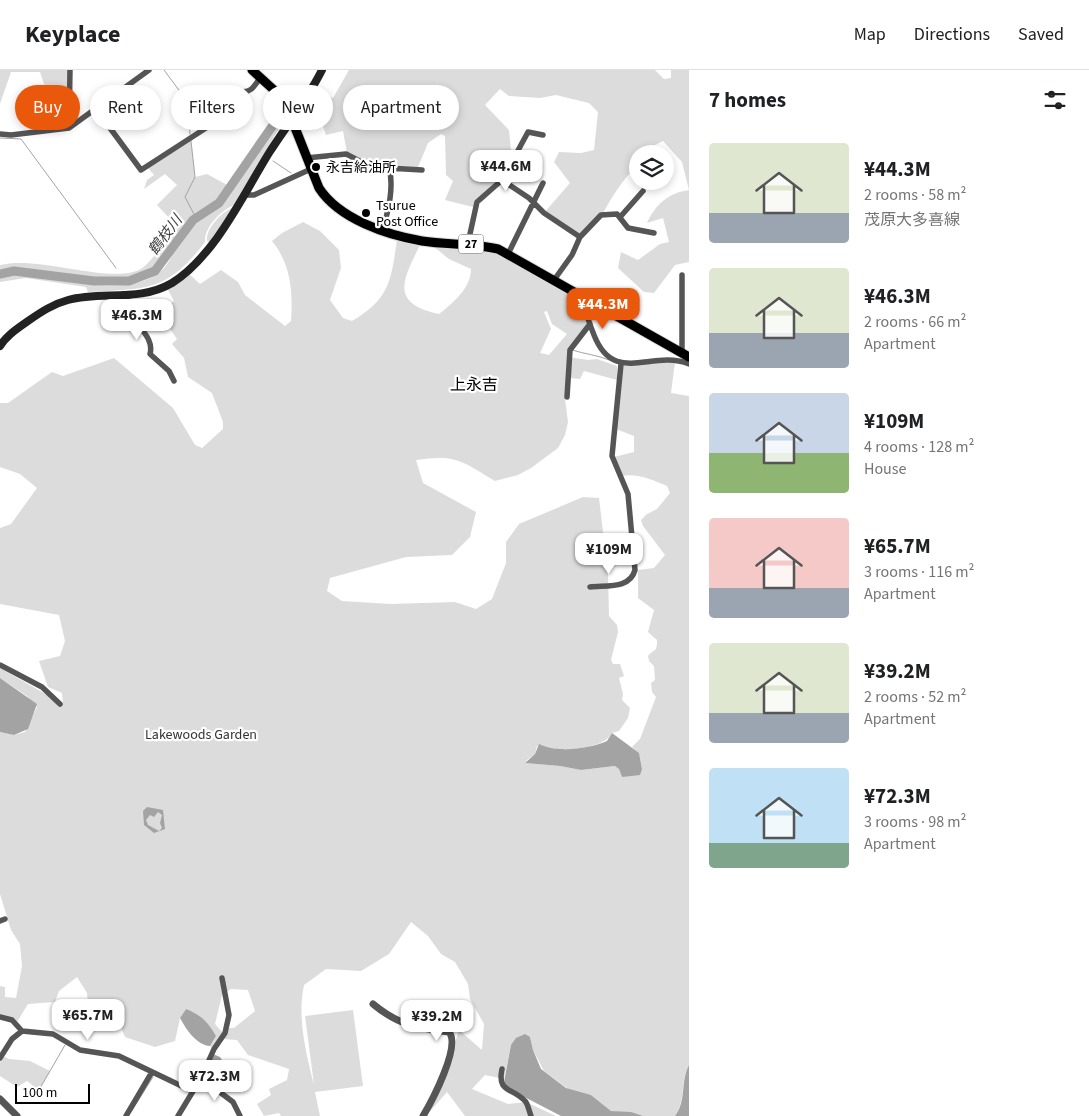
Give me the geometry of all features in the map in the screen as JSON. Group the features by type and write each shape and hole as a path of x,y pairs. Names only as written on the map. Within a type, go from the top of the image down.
{"main road":[{"name":"27","path":"252,70 268,85"},
{"path":"315,85 322,70"},
{"path":"0,346 11,333 53,305 83,297 152,292 172,282 194,264 234,213 283,130"},
{"name":"27","path":"296,130 319,188 330,201 354,218 382,229 423,241 468,243 498,249 686,355"}],"street":[{"path":"70,70 70,85"},
{"path":"129,85 149,70"},
{"path":"111,130 141,170 223,117 239,91 252,90 260,78"},
{"path":"0,134 11,135 52,130"},
{"path":"468,243 477,202 502,180 528,132 543,136"},
{"path":"306,158 346,154 371,167 422,170"},
{"path":"382,229 386,220 392,177 389,167"},
{"path":"246,195 254,195 311,169"},
{"path":"502,180 544,213 580,237"},
{"path":"508,254 543,183"},
{"path":"621,216 643,191"},
{"path":"554,280 572,255 580,237 601,215 612,213 621,216"},
{"path":"621,216 622,221 628,228 654,233"},
{"path":"682,275 686,355"},
{"path":"128,295 126,305 149,341 150,354 169,371 174,381"},
{"path":"584,297 590,324 601,352 621,364 667,359 689,364"},
{"path":"567,397 570,350 590,324"},
{"path":"590,587 626,583 631,580 635,570 630,504 612,456 621,364"},
{"path":"0,665 42,688 60,704"},
{"path":"178,1116 201,1078 214,1049 225,1033 228,1015 222,978"},
{"path":"372,1004 406,1026 449,1032 452,1036 454,1044 441,1080 423,1116"},
{"path":"0,1017 12,1020 22,1032"},
{"path":"0,1058 12,1039 26,1030 53,1034 74,1048 120,1056 192,1091"},
{"path":"502,1068 500,1079 502,1086 526,1102 531,1116"},
{"path":"126,1116 152,1072"},
{"path":"201,1078 233,1102 240,1116"},
{"path":"0,1099 17,1116"}],"green space":[{"path":"0,70 69,70 68,85 44,85 40,72 11,72 0,104"},
{"path":"349,70 655,70 664,79 671,78 671,70 689,70 689,190 682,162 674,153 674,145 667,145 663,141 655,145 629,145 629,174 599,220 582,237 544,213 570,183 554,162 559,152 581,153 594,150 598,112 589,103 556,95 540,98 509,96 500,89 485,105 509,130 512,161 497,184 473,207 445,200 453,181 446,175 445,136 441,134 428,143 418,167 371,165 347,153 343,131 326,135 324,130 333,130 333,98"},
{"path":"270,130 278,130 235,205 224,211 214,220 207,231 205,242 179,271 166,279 154,285 141,288 88,292 86,287 26,278 0,282 0,275 20,272 42,274 53,280 111,286 140,282 153,276 164,268 185,232 223,205 222,201 257,150 260,152 258,149"},
{"path":"191,141 195,177 207,174 229,186 218,202 185,227 154,270 146,275 126,280 110,280 23,270 0,273 0,265 16,263 112,274 128,273 141,269 157,253 171,232 174,223 157,205 177,185 165,174 144,189 147,180 154,175 148,168"},
{"path":"689,190 689,262 675,265 654,293 644,292 618,268 621,252 638,260 660,244 669,242 663,218 647,223 658,205 663,201 675,194"},
{"path":"235,207 209,242 207,241 209,231 216,220 226,211"},
{"name":"Lakewoods Garden","path":"303,222 320,231 339,250 341,268 330,300 343,318 352,321 374,305 386,287 393,266 397,240 420,245 405,279 404,288 407,297 413,304 423,309 439,314 465,289 470,276 471,269 449,259 433,246 473,248 493,252 579,299 588,324 569,349 565,399 568,422 565,435 558,448 518,475 495,481 458,461 441,458 416,460 423,483 476,512 470,537 452,555 406,557 330,578 327,591 342,601 391,604 455,602 476,609 492,599 506,563 506,542 519,524 583,497 599,498 608,574 609,616 617,625 618,632 611,660 613,664 620,664 624,676 619,678 623,694 622,700 630,708 628,718 619,731 612,733 598,744 578,749 556,749 537,746 535,754 525,763 581,770 616,766 622,777 642,769 639,754 632,747 640,739 656,697 652,692 651,683 655,680 654,666 649,661 648,656 656,649 657,640 648,632 654,610 638,598 638,570 654,568 665,555 643,526 641,520 647,514 657,509 670,493 667,486 650,479 634,475 622,476 614,457 634,452 634,436 616,429 621,368 625,365 675,362 671,393 689,396 689,1065 686,1071 681,1104 675,1116 643,1116 611,1111 591,1095 571,1091 544,1071 533,1050 530,1037 511,1045 504,1079 485,1075 472,1089 508,1104 526,1102 556,1116 465,1116 447,1092 426,1116 441,1088 459,1030 482,1050 484,1024 470,999 468,984 455,962 441,954 428,936 411,922 389,954 361,971 326,969 304,985 301,1010 302,1023 305,1048 314,1085 305,1016 353,1010 363,1086 315,1092 320,1116 281,1116 279,1113 264,1116 257,1104 271,1095 269,1089 287,1080 289,1069 248,1055 237,1040 223,1039 229,1028 234,1028 255,1011 248,990 231,989 222,995 215,1024 223,1033 213,1049 210,1046 216,1036 186,1009 180,1018 175,1041 155,1047 125,1037 122,1030 123,1017 103,1010 81,1013 88,1005 87,993 77,977 59,991 55,1002 28,1004 17,1022 0,1016 0,986 5,987 5,997 16,998 22,966 20,944 11,930 0,894 0,732 14,735 25,732 37,707 27,696 0,678 0,668 63,704 62,693 48,687 39,661 60,656 65,641 59,615 0,604 0,528 11,524 37,488 20,474 0,467 0,403 8,403 52,372 63,376 114,358 173,408 195,445 202,448 223,429 223,422 212,393 188,377 184,358 172,344 177,339 166,323 165,308 174,301 168,290 188,273 200,284 221,270 238,282 245,295 285,326 291,321 291,289 287,269 272,241 282,233","holes":["547,311 552,324 567,334 549,355 540,353 551,329 544,312"]},
{"path":"569,357 588,360 597,359 617,366 617,380 584,371 580,379 570,378"},
{"path":"3,1056 9,1059 30,1061 50,1071 34,1098 30,1095 36,1088 27,1081 17,1087 0,1076 0,1062"}],"shaded area":[{"path":"0,678 37,704 28,729 14,735 0,732"},
{"path":"612,733 639,753 642,769 640,775 622,777 619,769 615,766 581,770 525,763 535,754 539,744 546,747 564,749 582,748 607,741"},
{"path":"147,807 163,810 165,829 154,833 144,825 143,811","holes":["158,812 162,815 160,823 162,828 159,831 148,825 146,820 150,815 154,817"]},
{"path":"186,1009 200,1016 213,1031 216,1036 210,1046 196,1040 185,1027 180,1018"},
{"path":"525,1034 530,1037 541,1069 566,1088 591,1095 611,1111 631,1112 643,1116 561,1116 507,1088 504,1082 511,1045 516,1038"},
{"path":"213,1054 220,1057 226,1066 219,1073 208,1064"},
{"path":"689,1065 689,1116 675,1116 681,1104 686,1071"}],"waterway":[{"path":"164,70 187,101 190,134"},
{"name":"鶴枝川","path":"0,274 14,271 94,281 129,281 155,271 193,220 219,203 270,130"},
{"path":"0,138 21,139 116,268"},
{"path":"191,141 195,177 185,197 196,218"},
{"name":"鶴枝川","path":"256,149 260,152"},
{"path":"273,161 291,173"},
{"path":"572,350 609,360"},
{"path":"39,1090 65,1045"},
{"path":"131,1112 153,1077"}],"place":[{"name":"永吉給油所","path":"316,167"},
{"name":"Tsurue Post Office","path":"366,213"}],"district":[{"name":"上永吉","path":"474,384"}]}
